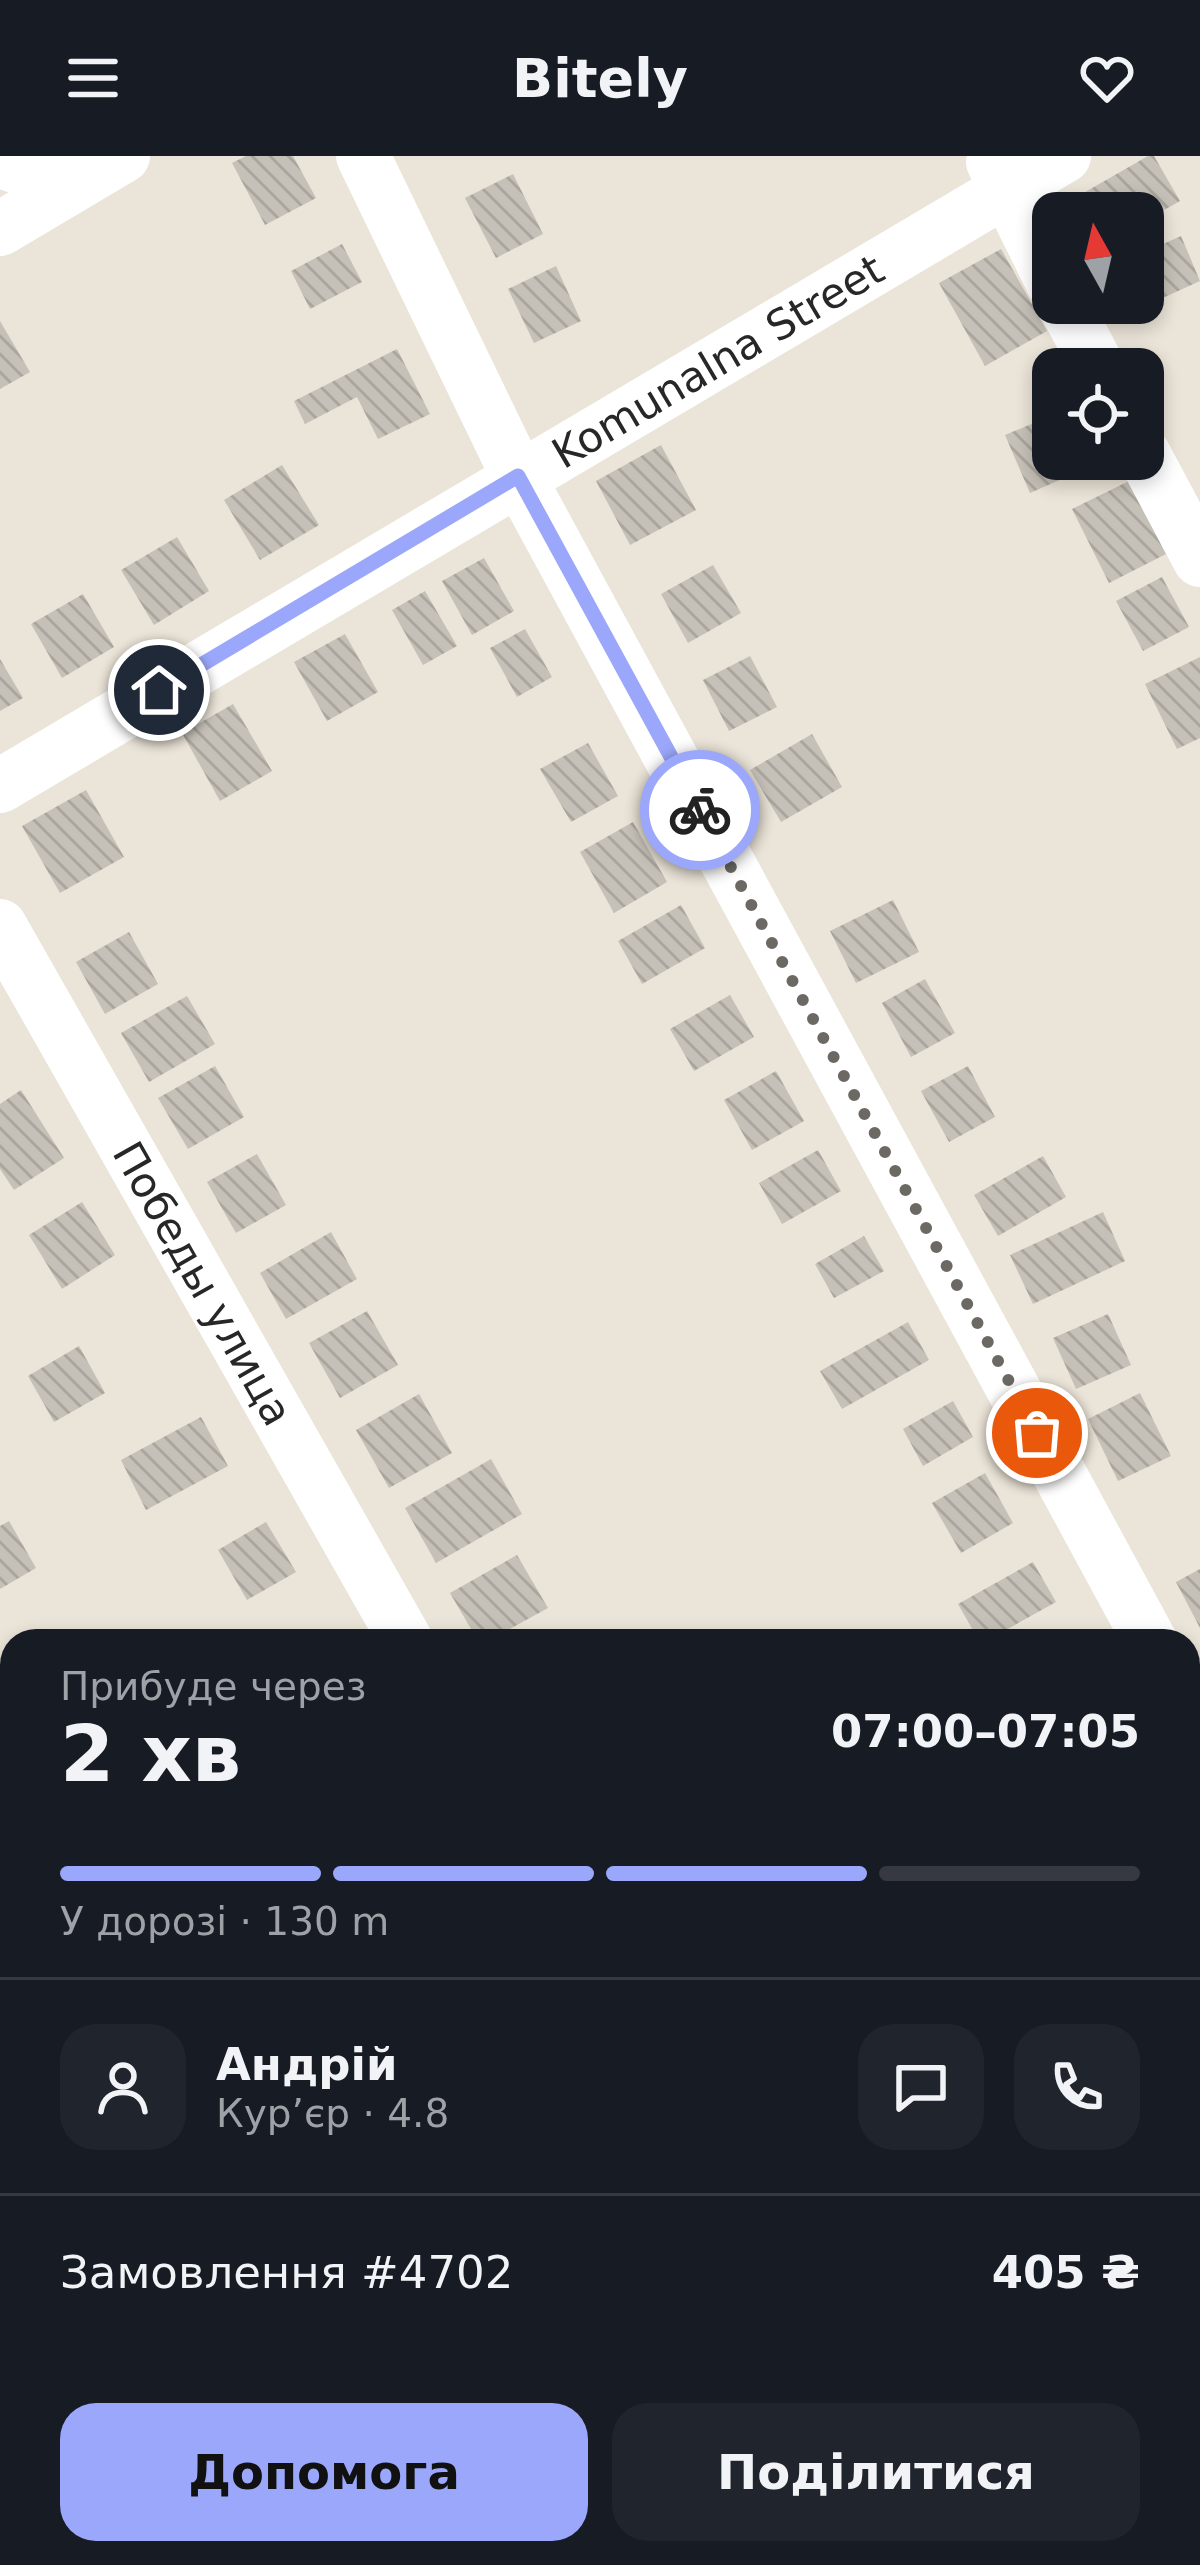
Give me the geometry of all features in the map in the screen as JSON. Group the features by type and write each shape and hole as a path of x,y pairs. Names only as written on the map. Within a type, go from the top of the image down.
{"street":[{"path":"0,229 123,156"},
{"path":"363,156 518,476 1143,1629"},
{"name":"Komunalna Street","path":"0,786 518,476 997,174 1064,156"},
{"path":"0,161 69,184"},
{"path":"997,174 1032,242"},
{"path":"1157,480 1200,560"},
{"name":"Победы улица","path":"0,926 399,1629"}],"building":[{"path":"246,156 293,156 316,198 265,225 232,163"},
{"path":"1154,156 1180,201 1164,210 1164,192 1085,192"},
{"path":"513,174 543,234 496,258 465,198"},
{"path":"1181,236 1200,281 1164,297 1164,244"},
{"path":"342,244 362,282 310,309 291,271"},
{"path":"1001,249 1032,304 1032,324 1043,324 1047,331 985,366 939,283"},
{"path":"556,266 581,321 534,343 508,289"},
{"path":"0,321 30,372 0,389"},
{"path":"397,349 430,414 378,439 357,397 305,424 294,401"},
{"path":"1032,424 1032,480 1060,480 1030,493 1005,435"},
{"path":"661,445 696,510 630,545 596,481"},
{"path":"282,465 319,525 260,560 224,500"},
{"path":"1129,481 1166,554 1109,583 1072,509"},
{"path":"177,537 209,591 154,625 121,570"},
{"path":"484,558 514,611 472,635 442,581"},
{"path":"713,565 741,613 688,643 661,594"},
{"path":"1162,577 1189,627 1143,651 1116,601"},
{"path":"425,591 457,646 423,665 392,610"},
{"path":"83,594 114,647 62,678 31,624"},
{"path":"525,629 552,677 517,697 490,648"},
{"path":"345,634 378,692 327,721 294,662"},
{"path":"750,656 777,707 729,731 703,680"},
{"path":"1200,657 1200,738 1177,749 1145,684"},
{"path":"0,659 23,698 0,711"},
{"path":"233,704 272,771 220,801 182,733"},
{"path":"812,734 842,787 781,822 750,770"},
{"path":"588,743 618,796 571,822 540,769"},
{"path":"86,790 124,857 60,893 22,826"},
{"path":"633,822 667,882 614,913 580,852"},
{"path":"893,900 919,952 856,983 830,931"},
{"path":"681,905 705,948 642,984 618,941"},
{"path":"129,932 158,984 105,1014 76,962"},
{"path":"925,979 955,1033 911,1057 882,1003"},
{"path":"730,995 754,1037 694,1071 670,1029"},
{"path":"187,996 215,1044 149,1082 121,1033"},
{"path":"215,1066 244,1117 188,1149 158,1098"},
{"path":"968,1066 995,1117 949,1142 921,1091"},
{"path":"776,1071 804,1121 752,1150 724,1100"},
{"path":"21,1090 64,1158 14,1190 0,1169 0,1104"},
{"path":"818,1150 841,1191 782,1224 759,1183"},
{"path":"257,1154 286,1205 236,1233 207,1182"},
{"path":"1043,1156 1066,1197 998,1236 974,1195"},
{"path":"82,1202 115,1255 62,1289 29,1235"},
{"path":"1103,1212 1125,1261 1033,1304 1010,1255"},
{"path":"331,1232 357,1279 286,1319 260,1273"},
{"path":"864,1236 884,1271 834,1298 815,1264"},
{"path":"367,1311 398,1365 340,1398 309,1343"},
{"path":"1108,1314 1131,1365 1076,1389 1053,1338"},
{"path":"908,1322 929,1360 842,1409 820,1371"},
{"path":"79,1346 105,1393 54,1422 28,1376"},
{"path":"1140,1393 1171,1456 1118,1481 1088,1419"},
{"path":"419,1394 452,1453 389,1488 356,1430"},
{"path":"953,1401 973,1437 923,1466 903,1429"},
{"path":"201,1417 228,1466 146,1510 121,1460"},
{"path":"491,1459 522,1514 436,1563 405,1508"},
{"path":"985,1473 1013,1523 961,1553 932,1503"},
{"path":"9,1521 36,1568 0,1589 0,1526"},
{"path":"266,1522 296,1572 247,1600 218,1550"},
{"path":"517,1555 548,1608 510,1629 471,1629 450,1593"},
{"path":"1033,1562 1056,1602 1008,1629 972,1629 958,1604"},
{"path":"1200,1569 1200,1628 1176,1582"}],"way so far":[{"path":"700,810 1037,1433"}],"route":[{"path":"159,690 518,476 700,810"}]}
